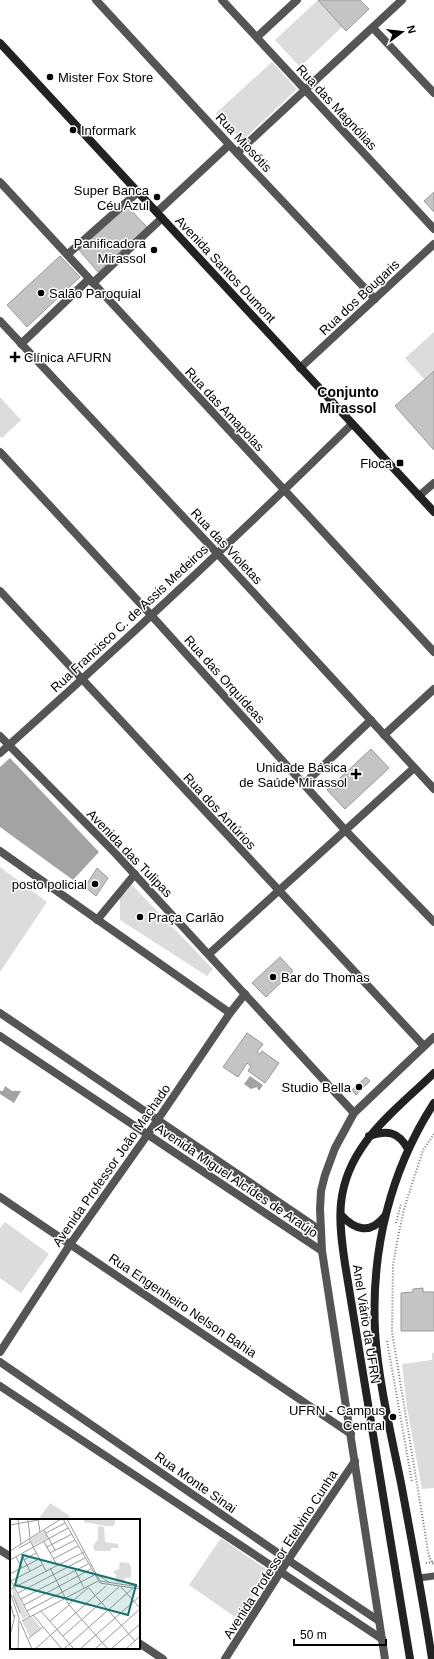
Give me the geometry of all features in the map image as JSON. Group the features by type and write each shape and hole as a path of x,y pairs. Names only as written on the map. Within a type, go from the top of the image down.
{"main road":[{"name":"Avenida Santos Dumont","path":"0,43 434,512"},
{"name":"Anel Viário da UFRN","path":"410,1659 345,1264 342,1239 341,1204 344,1185 358,1150 382,1120 434,1073"},
{"name":"Anel Viário da UFRN","path":"432,1659 419,1578 387,1414 375,1332 375,1272 385,1216 399,1170 408,1149 434,1103"},
{"path":"369,1136 384,1132 392,1133 401,1138 408,1149"},
{"path":"341,1215 353,1226 364,1228 377,1225 385,1216"}],"street":[{"name":"Rua Miosótis","path":"96,0 229,145 375,299"},
{"name":"Rua das Magnólias","path":"222,0 434,229"},
{"path":"257,37 296,0"},
{"path":"237,153 402,0"},
{"path":"373,28 434,93"},
{"path":"21,344 91,281 160,215 229,145"},
{"name":"Rua das Amapolas","path":"0,182 434,652"},
{"path":"68,254 138,192"},
{"name":"Rua dos Bougaris","path":"300,368 434,244"},
{"name":"Rua das Violetas","path":"0,321 217,553 434,789"},
{"name":"Rua Francisco C. de Assis Medeiros","path":"0,753 284,491 352,424"},
{"name":"Rua das Orquídeas","path":"0,452 151,615 345,830 434,922"},
{"path":"419,496 434,483"},
{"name":"Rua dos Antúrios","path":"0,591 424,1046"},
{"path":"384,735 434,689"},
{"path":"304,784 371,720"},
{"name":"Avenida das Tulipas","path":"0,736 135,874 354,1113"},
{"path":"209,954 414,768"},
{"path":"0,851 230,1013"},
{"path":"97,920 135,874"},
{"name":"Avenida Professor João Machado","path":"0,1352 71,1243 148,1134 230,1013 245,994"},
{"name":"Avenida Miguel Alcídes de Araújo","path":"0,1013 320,1230"},
{"name":"Avenida Miguel Alcídes de Araújo","path":"0,1036 322,1251"},
{"path":"385,1659 322,1251 320,1230 321,1191 335,1148 354,1113 434,1037"},
{"name":"Rua Engenheiro Nelson Bahia","path":"0,1197 71,1243 351,1434"},
{"name":"Rua Monte Sinai","path":"0,1362 379,1621"},
{"name":"Rua Monte Sinai","path":"0,1386 382,1639"},
{"name":"Avenida Professor Etelvino Cunha","path":"225,1659 288,1560 355,1461"},
{"path":"0,1550 10,1556"},
{"path":"140,1644 163,1659"}],"lane":[{"path":"419,1578 431,1577"}],"path":[{"path":"434,1134 423,1150 404,1209 398,1237 393,1265 392,1332 429,1557 434,1565"},
{"path":"417,1158 427,1138"},
{"path":"395,1225 401,1202"},
{"path":"386,1336 413,1487"},
{"path":"424,1556 431,1577"},
{"path":"426,1563 433,1562"}],"shaded area":[{"path":"318,0 343,26 300,67 275,40"},
{"path":"272,62 297,89 242,141 216,113"},
{"path":"434,332 434,371 424,379 405,358"},
{"path":"0,397 21,420 2,438 0,436"},
{"path":"10,758 99,852 73,880 0,827 0,767"},
{"path":"0,867 47,902 0,972"},
{"path":"132,885 213,969 207,976 120,920 120,898"},
{"path":"250,1076 263,1085 259,1091 257,1087 251,1089 244,1084"},
{"path":"5,1086 12,1091 21,1091 14,1103 0,1094 0,1091 3,1091"},
{"path":"5,1222 49,1254 21,1293 0,1278 0,1228"},
{"path":"434,1352 434,1488 422,1489 407,1408 402,1364 432,1360 432,1354"},
{"path":"50,1503 70,1516 68,1519 39,1519"},
{"path":"221,1538 270,1572 238,1619 189,1585"}],"building":[{"path":"318,0 360,0 369,9 346,31"},
{"path":"434,192 434,212 424,201"},
{"path":"127,206 147,227 98,272 79,250"},
{"name":"Salão Paroquial","path":"60,256 80,277 27,327 7,305"},
{"path":"434,371 434,450 395,406"},
{"path":"371,749 389,768 345,809 327,790"},
{"name":"posto policial","path":"97,868 108,878 96,896 85,887"},
{"name":"Bar do Thomas","path":"280,957 293,971 266,997 252,983"},
{"path":"247,1033 263,1044 257,1052 260,1054 262,1051 279,1063 265,1083 248,1071 251,1066 247,1063 238,1077 223,1067"},
{"name":"Studio Bella","path":"366,1077 370,1081 356,1095 352,1090"},
{"path":"423,1288 423,1292 434,1292 434,1331 401,1331 401,1293 413,1292 413,1289"}],"place":[{"name":"Mister Fox Store","path":"50,77"},
{"name":"Informark","path":"73,130"},
{"name":"Super Banca Céu Azul","path":"157,197"},
{"name":"Panificadora Mirassol","path":"154,250"},
{"name":"Salão Paroquial","path":"41,293"},
{"name":"Clínica AFURN","path":"15,357"},
{"name":"Floca","path":"400,463"},
{"name":"Unidade Básica de Saúde Mirassol","path":"356,774"},
{"name":"posto policial","path":"95,884"},
{"name":"Praça Carlão","path":"140,917"},
{"name":"Bar do Thomas","path":"273,977"},
{"name":"Studio Bella","path":"359,1087"},
{"name":"UFRN - Campus Central","path":"393,1417"}],"district":[{"name":"Conjunto Mirassol","path":"348,400"}]}
